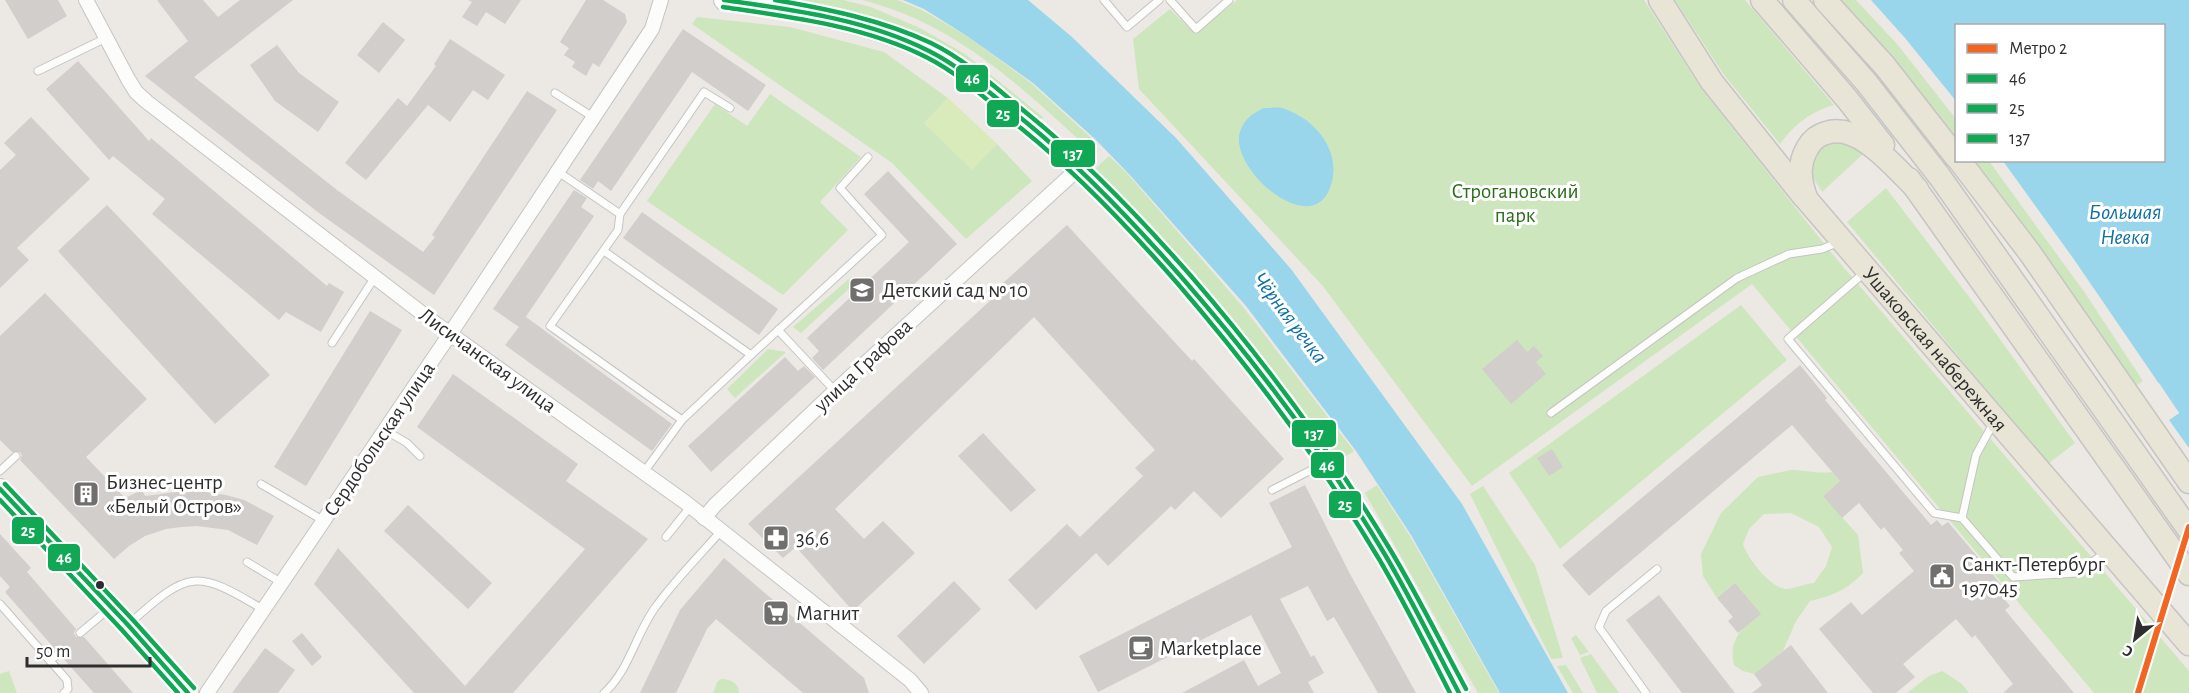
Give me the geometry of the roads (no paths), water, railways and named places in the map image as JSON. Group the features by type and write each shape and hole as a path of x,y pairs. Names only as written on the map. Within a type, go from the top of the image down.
{"main road":[{"path":"1660,0 1712,82 1807,200"},
{"name":"Ушаковская набережная","path":"1762,0 1847,99 1917,189 2189,574"},
{"path":"1794,0 1866,82 1940,177 2189,530"},
{"path":"1825,0 1885,66 1955,155"},
{"name":"Ушаковская набережная","path":"1917,189 1855,134 1831,131 1820,135 1810,143 1804,153 1800,176 1807,200 2189,644"},
{"path":"1960,162 2030,253 2189,482"}],"street":[{"name":"Лисичанская улица","path":"86,0 128,79 136,92 147,102 450,334 690,507 910,680 921,693"},
{"name":"Сердобольская улица","path":"207,693 450,334 653,27 661,0"},
{"path":"724,0 783,8 841,21 916,44 956,67 1043,136 1079,168 1208,306 1259,369 1325,463 1385,555 1459,693"},
{"name":"улица Графова","path":"704,518 835,391 1079,168"},
{"path":"3,498 111,607 189,693"}],"lane":[{"path":"1104,0 1127,27 1159,0"},
{"path":"1170,0 1196,28 1229,0"},
{"path":"38,71 106,38"},
{"path":"682,420 550,326 618,230 620,213 704,92 730,108"},
{"path":"555,93 594,117"},
{"path":"644,472 682,420 882,235 840,188 868,157"},
{"path":"557,171 620,213"},
{"path":"1551,413 1737,278 1789,254 1822,249 1842,241"},
{"path":"604,250 751,355"},
{"path":"1867,271 1788,339 1934,513 1962,518 2013,577 2077,573 2108,550"},
{"path":"332,343 375,277"},
{"path":"778,330 835,391"},
{"path":"1962,518 1976,455 1996,420"},
{"path":"385,430 406,443 420,456"},
{"path":"0,471 16,456"},
{"path":"1272,490 1325,463"},
{"path":"261,484 324,521"},
{"path":"666,537 690,507"},
{"path":"604,693 620,674 643,627 657,605 721,531"},
{"path":"247,562 282,583"},
{"path":"1646,693 1599,627 1606,611 1657,569"},
{"path":"128,625 171,589 186,582 204,581 221,585 264,610"},
{"path":"0,604 67,680 68,689 64,693"},
{"path":"80,633 111,607"},
{"path":"50,661 59,653"}],"water":[{"name":"Чёрная речка","path":"903,0 1028,0 1072,37 1176,138 1291,269 1462,504 1568,693 1500,693 1411,535 1356,451 1246,306 1129,174 1095,139 1033,83 967,36 924,9"},
{"name":"Большая Невка","path":"1871,0 2189,0 2189,448 2169,420 2179,413 2073,258 2004,162 2165,162 2165,24 1955,24 1955,100"},
{"path":"1264,108 1282,108 1294,113 1305,119 1323,138 1333,160 1333,172 1331,185 1321,201 1307,206 1290,203 1273,193 1257,178 1245,161 1239,144 1241,129 1248,118"}],"metro line":[{"name":"2","path":"2138,693 2189,527"}],"place":[{"name":"Детский сад № 10","path":"862,290"},
{"name":"Бизнес-центр «Белый Остров»","path":"86,494"},
{"name":"36,6","path":"776,538"},
{"name":"Санкт-Петербург 197045","path":"1942,576"},
{"name":"Магнит","path":"776,613"},
{"name":"Marketplace","path":"1141,648"}],"park label":[{"name":"Строгановский парк","path":"1515,203"}]}
